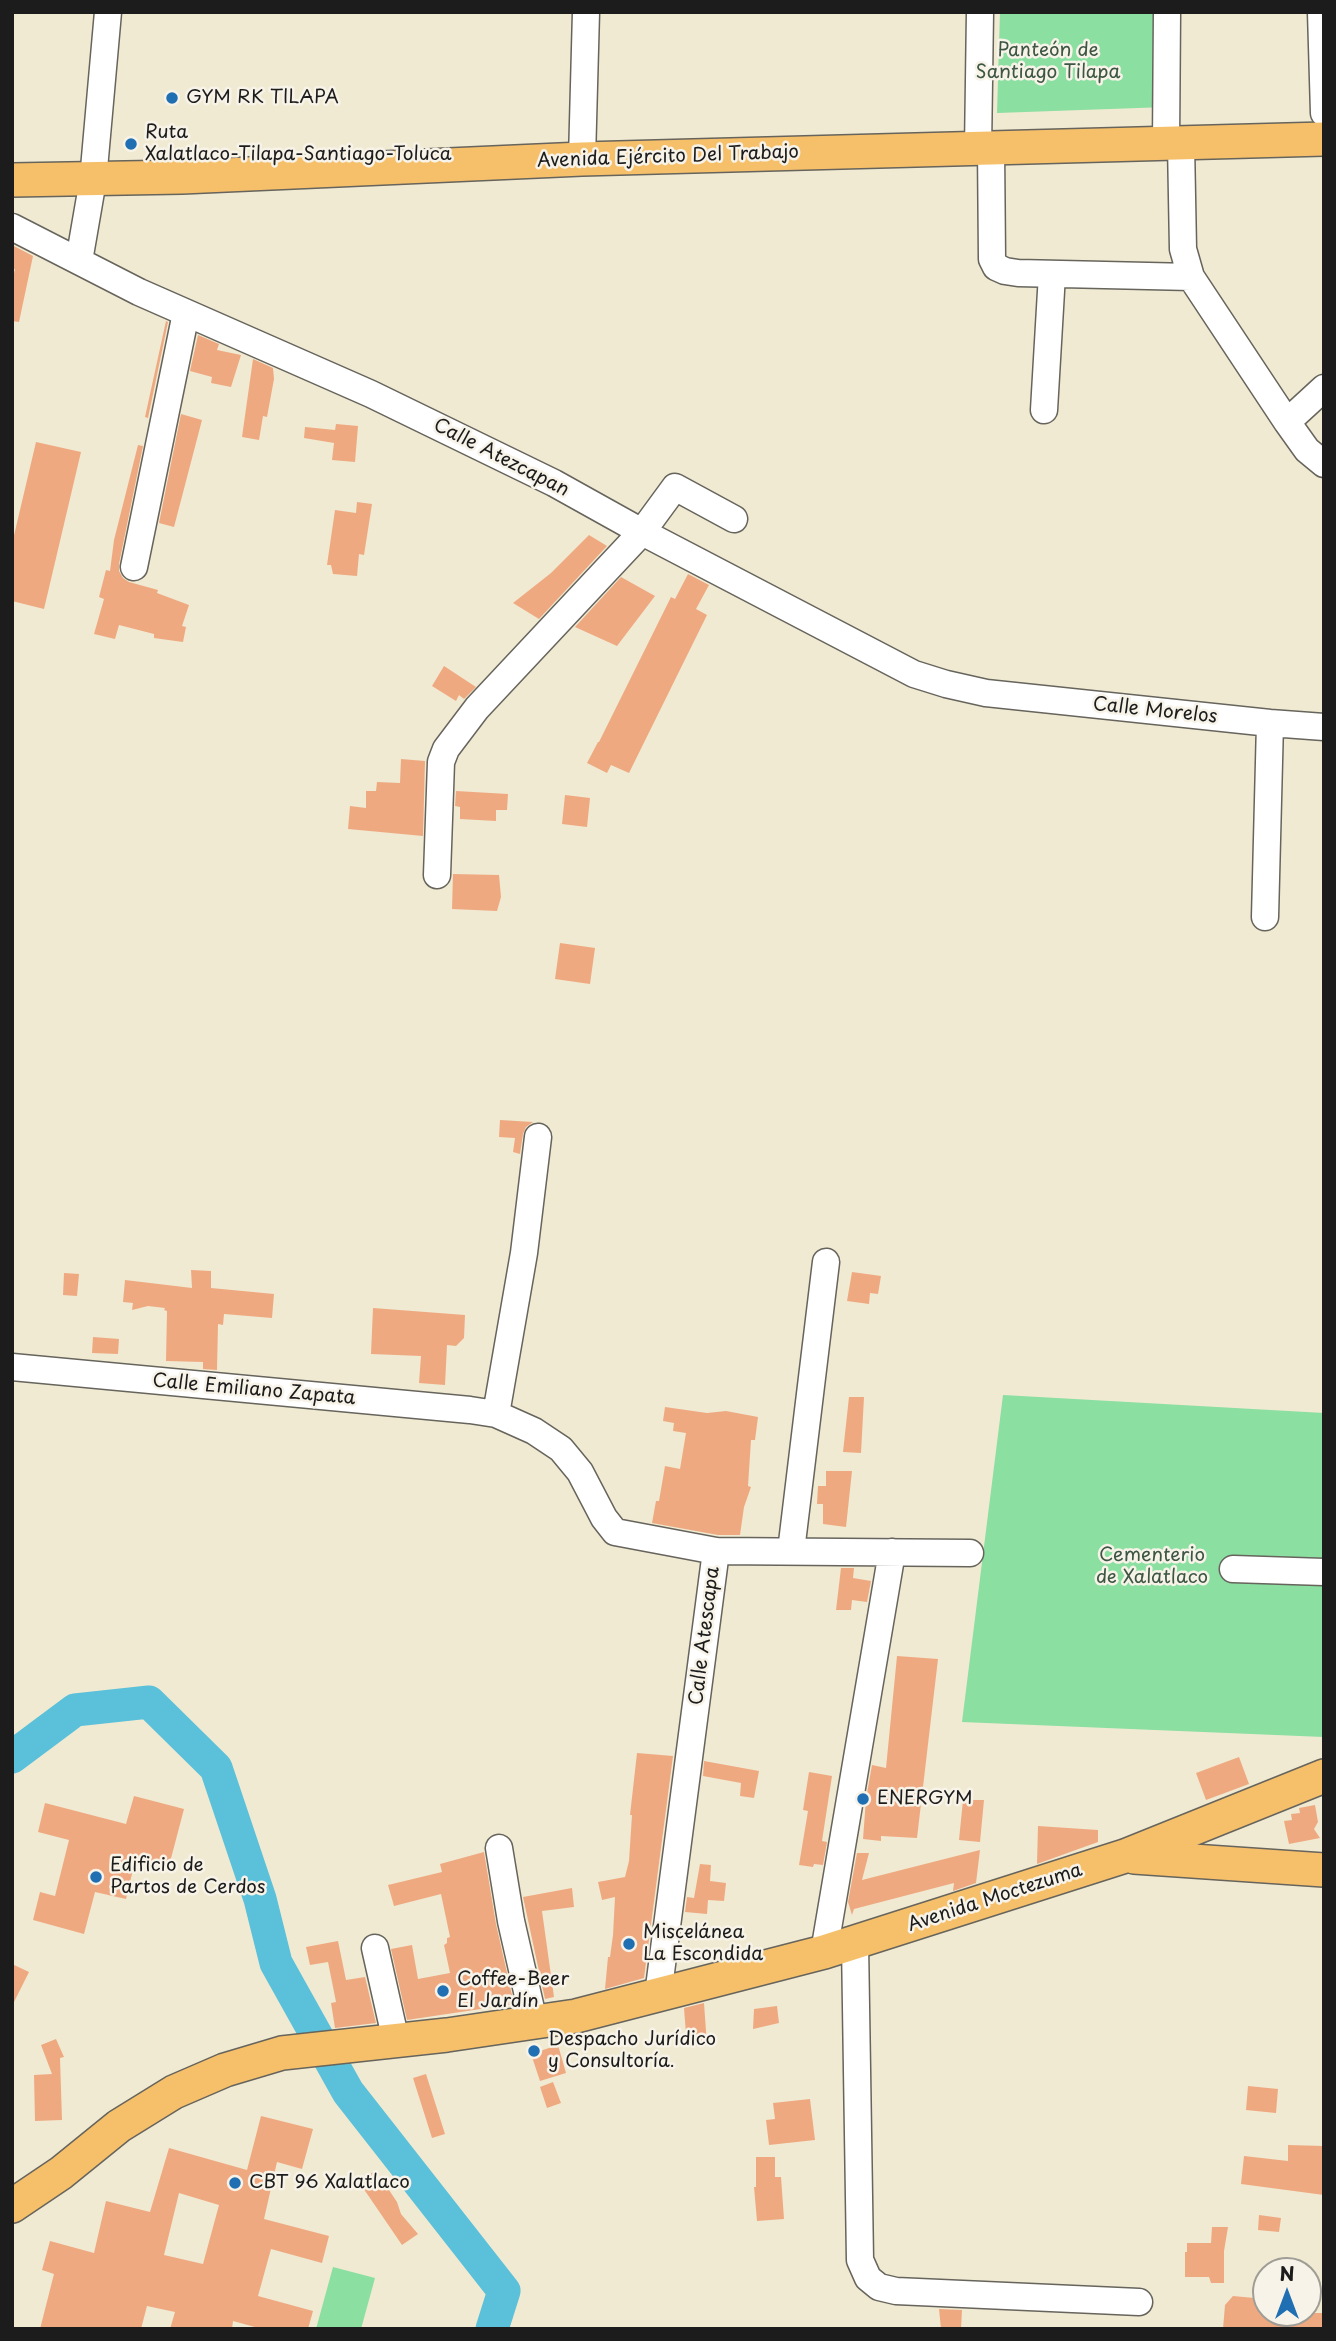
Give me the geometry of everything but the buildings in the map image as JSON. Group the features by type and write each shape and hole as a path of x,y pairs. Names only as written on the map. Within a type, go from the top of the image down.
{"main road":[{"name":"Avenida Ejército Del Trabajo","path":"12,180 93,180 582,159 1324,139"},
{"name":"Avenida Moctezuma","path":"12,2206 61,2172 119,2126 174,2092 225,2070 282,2053 396,2041 576,2016 840,1947 1125,1856 1324,1776"},
{"path":"1125,1856 1324,1870"}],"street":[{"path":"79,261 93,180 108,12"},
{"path":"582,159 586,12"},
{"path":"980,12 985,149 992,259 996,267 1004,271 1052,274 1191,277"},
{"path":"1167,12 1173,144 1183,249 1191,277 1287,422 1307,450 1324,464"},
{"path":"1321,12 1324,113"},
{"name":"Calle Atezcapan","path":"12,227 186,313 371,394 554,483 914,674 986,693"},
{"path":"1044,410 1052,274"},
{"path":"134,567 186,313"},
{"path":"1287,422 1324,388"},
{"path":"437,875 439,778 446,749 477,708 642,532 675,487 734,519"},
{"name":"Calle Morelos","path":"986,693 1324,727"},
{"path":"1265,917 1270,723"},
{"path":"496,1414 524,1253 538,1137"},
{"path":"791,1551 825,1262"},
{"name":"Calle Emiliano Zapata","path":"12,1367 496,1414"},
{"name":"Calle Atescapa","path":"496,1414 534,1431 561,1448 580,1472 604,1518 615,1532 716,1550 658,1995"},
{"path":"716,1550 970,1553"},
{"path":"892,1552 840,1947 860,2260 868,2278 879,2287 896,2291 1139,2302"},
{"path":"1233,1569 1324,1572"},
{"path":"499,1848 511,1921 534,2022"},
{"path":"375,1948 396,2041"}],"green space":[{"name":"Panteón de Santiago Tilapa","path":"1000,12 1167,12 1166,107 997,113"},
{"name":"Cementerio de Xalatlaco","path":"1003,1395 1324,1413 1324,1737 962,1722"},
{"path":"333,2267 375,2278 361,2329 316,2329"}],"waterway":[{"path":"12,1757 75,1710 149,1702 216,1768 260,1899 276,1963 348,2092 504,2291 492,2329"}],"place":[{"name":"GYM RK TILAPA","path":"172,98"},
{"name":"Ruta Xalatlaco-Tilapa-Santiago-Toluca","path":"131,144"},
{"name":"ENERGYM","path":"863,1799"},
{"name":"Edificio de Partos de Cerdos","path":"96,1877"},
{"name":"Miscelánea La Escondida","path":"629,1944"},
{"name":"Coffee-Beer El Jardín","path":"443,1991"},
{"name":"Despacho Jurídico y Consultoría.","path":"534,2051"},
{"name":"CBT 96 Xalatlaco","path":"235,2183"}]}
